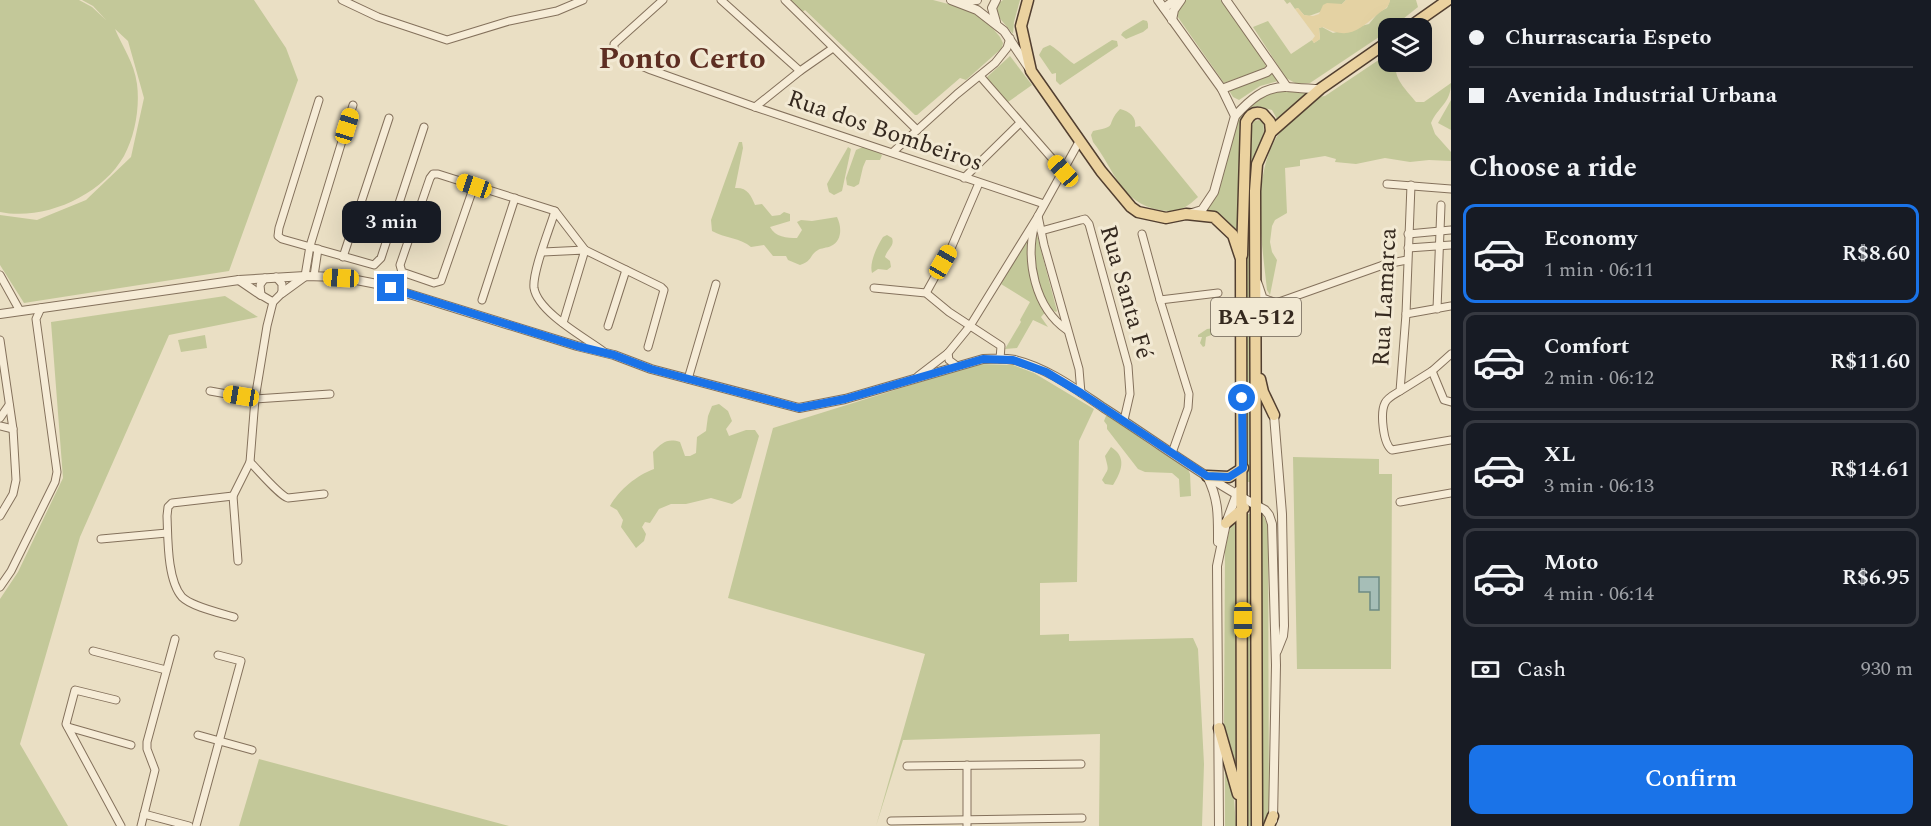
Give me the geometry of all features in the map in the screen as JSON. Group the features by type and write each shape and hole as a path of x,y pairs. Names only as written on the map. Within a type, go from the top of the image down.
{"main road":[{"name":"BA-512","path":"1028,0 1021,26 1031,71 1101,171 1131,207 1138,212 1166,218 1186,214 1214,217 1233,235 1241,259 1242,826"},
{"path":"1422,18 1448,0"},
{"name":"BA-512","path":"1257,826 1256,173 1271,132 1320,89 1378,49"},
{"path":"1241,259 1244,136 1246,122 1250,115 1263,114 1270,122 1271,132"},
{"path":"1256,297 1260,380 1274,415"},
{"path":"1207,476 1229,477 1243,468"},
{"path":"1226,523 1241,510 1256,505"},
{"path":"1219,728 1242,807"}],"street":[{"path":"342,0 378,17 447,40 509,21 557,11 570,3 584,0"},
{"name":"Rua dos Bombeiros","path":"663,0 616,41 613,45 614,54 651,70 755,107 1044,204"},
{"path":"721,0 800,72"},
{"path":"785,0 917,130"},
{"path":"954,1 977,0"},
{"path":"996,0 992,8 997,25"},
{"path":"1158,0 1222,89 1234,116"},
{"path":"1164,8 1175,0"},
{"path":"1172,20 1174,10 1181,0"},
{"path":"1226,0 1287,87"},
{"path":"954,1 977,10 997,25 1010,38 1031,71"},
{"path":"894,153 1003,54 1010,38"},
{"path":"755,107 833,48"},
{"path":"1222,89 1267,72 1272,67"},
{"path":"980,76 1063,171"},
{"path":"1186,214 1202,210 1214,192 1234,116 1259,93 1287,87 1300,90 1320,89"},
{"path":"319,100 278,233 279,238 374,265 379,262 424,127"},
{"path":"310,276 310,246 353,105"},
{"path":"343,257 389,118"},
{"path":"964,178 1020,123"},
{"path":"914,379 948,353 970,326 1038,216 1080,140"},
{"path":"474,186 441,281 434,283 402,272 400,265 430,178 433,174 438,174 555,211 585,250 661,287 664,290 648,347"},
{"path":"926,293 952,246 979,183"},
{"path":"1387,184 1411,184 1451,189"},
{"name":"Rua Lamarca","path":"1411,184 1406,314 1400,391 1384,405 1384,440 1392,450 1451,440"},
{"path":"482,300 515,198"},
{"path":"1437,309 1441,205"},
{"path":"555,211 534,288 546,308 563,323 606,353"},
{"path":"1038,216 1079,369 1081,393"},
{"path":"1038,216 1032,236 1031,256 1034,276 1042,301 1051,316 1068,330"},
{"name":"Rua Santa Fé","path":"1041,231 1085,219 1089,224 1128,366 1130,394 1124,420"},
{"path":"1408,234 1451,230"},
{"path":"1142,234 1189,394 1188,408 1172,453"},
{"path":"1408,248 1451,245"},
{"path":"238,561 233,496 250,462 255,399 273,302 282,292 310,276 318,249"},
{"path":"543,252 585,250"},
{"path":"563,323 585,250"},
{"path":"1255,276 1263,298 1276,303 1386,264 1407,260"},
{"path":"608,326 626,270"},
{"path":"0,275 24,311 36,318"},
{"path":"0,314 239,280 310,276 377,284 606,353 651,369 799,408 845,399 983,359 1023,363 1046,372 1124,420 1207,476 1240,491 1269,515 1272,524 1275,654 1272,823"},
{"path":"276,277 282,284 282,292"},
{"path":"261,295 260,285 265,278"},
{"path":"239,280 273,302"},
{"path":"688,379 716,284"},
{"path":"874,288 926,293 1001,346 1000,359"},
{"path":"1160,300 1218,293"},
{"path":"1406,314 1451,306"},
{"path":"0,587 11,571 55,482 57,472 36,318 41,308"},
{"path":"582,347 585,342 583,336"},
{"path":"0,340 13,429 16,480 13,494 0,516"},
{"path":"948,353 949,360 957,366"},
{"path":"1400,391 1432,371 1451,354"},
{"path":"1439,365 1451,366"},
{"path":"1432,371 1444,400 1451,402"},
{"path":"210,391 255,399 330,394"},
{"path":"0,418 9,405"},
{"path":"1274,415 1282,514 1284,626 1283,636 1275,654"},
{"path":"0,426 13,429"},
{"path":"250,462 283,497 324,494"},
{"path":"1207,476 1216,496 1219,511 1217,566 1219,826"},
{"path":"1217,566 1226,523 1240,491"},
{"path":"1400,502 1451,494"},
{"path":"233,496 172,503 167,511 167,533 172,575 182,597 206,609 234,617"},
{"path":"101,539 167,533"},
{"path":"141,826 154,770 147,742 175,639"},
{"path":"93,651 166,670"},
{"path":"196,826 241,661 218,655"},
{"path":"116,700 75,690 66,724 121,826"},
{"path":"68,728 131,745"},
{"path":"198,735 252,750"},
{"path":"907,765 1081,764"},
{"path":"967,765 968,823"},
{"path":"144,814 189,826"},
{"path":"891,821 968,823 1082,818"}],"green space":[{"path":"0,0 79,0 92,7 106,20 93,6 82,0 254,0 286,48 298,80 229,271 24,303 0,265 0,215 37,220 86,200 131,157 144,98 128,41 115,29 128,55 138,93 134,130 124,156 101,183 70,202 35,213 0,212"},
{"path":"789,0 933,0 975,11 1000,37 1003,43 1002,48 966,80 960,78 915,115 805,10 801,13"},
{"path":"1003,0 1020,0 1013,34 997,15 996,9"},
{"path":"1183,0 1221,0 1265,62 1266,68 1224,83 1175,13"},
{"path":"1284,0 1346,0 1342,4 1309,16 1304,15 1290,2 1287,4"},
{"path":"1390,0 1416,0 1418,7 1404,18 1378,18 1378,38 1310,83 1297,84 1286,78 1253,27 1268,21 1291,54 1312,40 1314,43 1320,39 1319,28 1322,27 1333,33 1369,24 1379,12 1387,8"},
{"path":"1143,20 1147,21 1148,28 1143,32 1126,39 1121,35 1123,32"},
{"path":"1112,40 1117,41 1118,46 1060,85 1056,81 1056,73 1052,74 1039,55 1043,48 1050,45 1074,64"},
{"path":"1010,56 1032,85 1008,102 986,78"},
{"path":"1378,60 1378,72 1396,72 1404,88 1416,102 1424,102 1451,83 1447,100 1431,123 1435,134 1451,152 1451,161 1410,162 1385,158 1356,164 1335,162 1336,159 1325,156 1300,160 1300,166 1285,168 1287,213 1275,220 1272,226 1270,242 1277,260 1270,295 1267,290 1260,213 1263,174 1268,155 1276,138 1302,110 1312,101 1325,96"},
{"path":"1273,73 1278,81 1260,86 1239,100 1233,97 1228,89"},
{"path":"1283,91 1309,92 1277,119 1272,110 1256,106 1244,113 1240,120 1237,235 1223,218 1203,211 1213,201 1219,189 1238,118 1245,108 1257,100"},
{"path":"1451,100 1451,130 1438,123"},
{"path":"1120,109 1132,115 1135,127 1140,126 1198,197 1189,205 1172,211 1160,210 1136,200 1120,184 1093,142 1091,135 1093,131 1109,126"},
{"path":"1254,121 1263,121 1264,132 1255,156 1250,181 1250,482 1246,482 1247,157 1251,128"},
{"path":"739,142 742,142 743,148 735,188 746,190 755,205 762,204 772,216 784,212 790,214 790,221 770,227 772,230 782,236 797,238 802,230 797,222 837,217 840,233 835,244 818,250 807,262 800,265 788,260 786,256 773,256 764,245 751,247 712,231 711,220"},
{"path":"865,146 876,149 882,155 880,160 866,160 859,184 854,187 847,185 846,178 856,150"},
{"path":"848,147 851,149 842,191 834,195 829,192 827,184"},
{"path":"887,235 893,241 885,257 890,261 891,267 887,270 878,269 872,273 874,255 883,237"},
{"path":"1029,235 1037,235 1057,311 1049,308 1041,317 1048,327 1033,320 1017,348 1005,349 1030,302 1001,284"},
{"path":"225,296 258,317 169,335 80,537 20,744 68,826 0,826 0,599 18,572 63,478 51,322"},
{"path":"1215,328 1214,334 1206,337 1203,347 1200,343 1202,337 1198,335 1207,329"},
{"path":"205,335 207,348 181,352 178,340"},
{"path":"978,364 1013,365 1034,373 1094,409 1079,441 1077,582 1040,583 1040,635 1069,634 1069,641 1193,638 1198,649 1204,764 1202,826 1099,826 1100,734 903,740 876,826 925,654 728,598 773,428"},
{"path":"719,404 728,411 732,421 726,429 729,436 746,430 755,430 759,436 741,498 732,504 711,498 686,504 671,504 659,509 650,523 645,522 642,527 646,534 644,541 636,548 621,527 623,520 617,510 610,506 629,484 654,469 653,452 662,444 668,441 680,442 685,456 696,453 697,437 706,431 712,406"},
{"path":"1106,416 1112,416 1150,445 1187,467 1190,474 1191,496 1180,497 1179,479 1172,473 1145,472 1138,469 1107,429 1104,421"},
{"path":"1111,447 1121,460 1121,469 1113,485 1105,484 1102,480 1108,469 1105,456"},
{"path":"1293,457 1379,459 1379,474 1392,474 1391,669 1297,669"},
{"path":"1262,513 1268,526 1269,826 1260,826 1260,514"},
{"path":"1247,514 1251,514 1252,826 1247,826"},
{"path":"1236,520 1238,786 1224,726 1225,550 1230,527"},
{"path":"259,759 509,826 239,826"},
{"path":"1225,761 1234,800 1236,826 1225,826"}],"sand":[{"path":"1346,0 1390,0 1386,8 1352,32 1339,33 1323,27 1319,28 1320,39 1314,43 1312,40 1315,36 1295,9 1298,8 1304,15 1313,16 1319,14 1323,5 1327,3 1342,4"}],"water":[{"path":"1359,577 1379,577 1379,610 1370,610 1370,592 1359,592"}],"district":[{"name":"Ponto Certo","path":"682,59"}],"route":[{"path":"391,288 577,346 614,355 651,369 799,408 845,399 983,359 1013,360 1046,372 1207,476 1225,478 1243,468 1242,398"}]}
